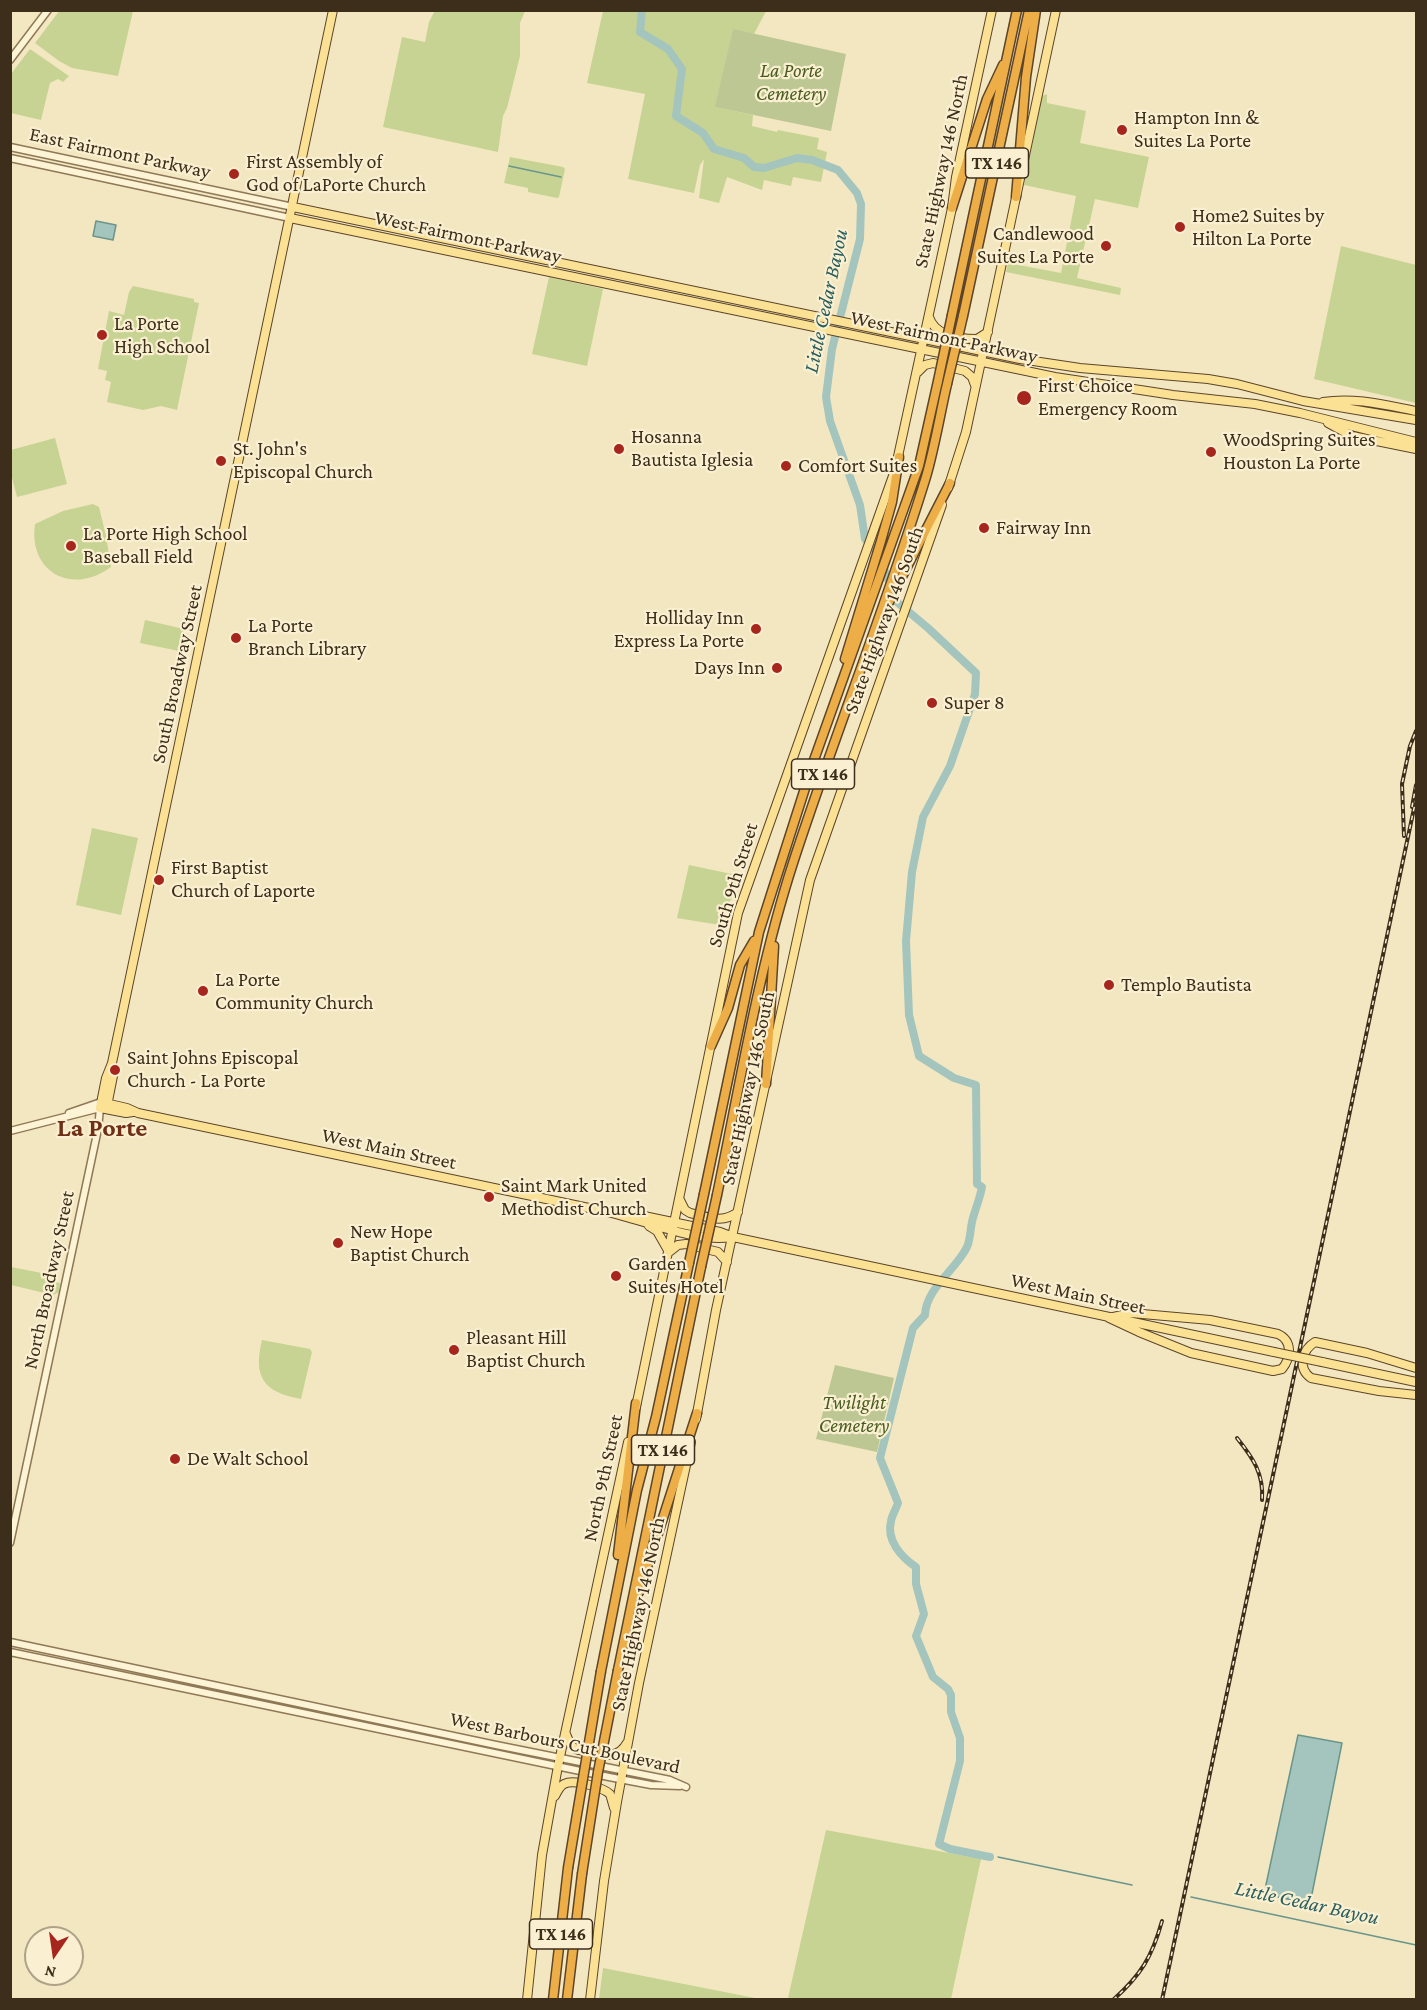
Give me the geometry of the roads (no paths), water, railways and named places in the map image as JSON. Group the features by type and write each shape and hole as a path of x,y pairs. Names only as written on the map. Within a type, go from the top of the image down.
{"highway":[{"name":"TX 146","path":"567,2000 582,1874 598,1772 747,1047 776,921 796,853 875,629 899,568 926,475 943,382 952,315 1017,10"},
{"name":"TX 146","path":"553,2000 568,1868 611,1615 637,1490 656,1418 759,932 814,760 919,466 963,316 1029,10"},
{"path":"1016,197 1026,77 1036,10"},
{"path":"952,208 987,99 1010,48"},
{"path":"814,760 881,541 899,456"},
{"path":"899,568 950,483"},
{"path":"766,1083 776,921"},
{"path":"711,1046 728,1008 740,965 759,932"},
{"path":"611,1615 636,1403"},
{"path":"626,1633 697,1413"}],"main road":[{"name":"South Broadway Street","path":"103,1106 113,1076 112,1063 333,10"},
{"name":"State Highway 146 North","path":"924,339 992,10"},
{"name":"State Highway 146 South","path":"733,1237 810,880 966,432 1056,10"},
{"name":"West Fairmont Parkway","path":"292,207 984,352 1065,366 1217,381 1317,403 1416,420"},
{"path":"326,225 328,214"},
{"name":"West Fairmont Parkway","path":"290,218 982,362 1119,387 1255,404 1416,442"},
{"path":"608,283 610,273"},
{"path":"928,315 934,327 943,333 977,339 988,332"},
{"path":"853,335 861,325"},
{"path":"899,456 924,339"},
{"path":"917,374 921,368 933,363 965,371 972,377 976,387"},
{"path":"1317,403 1336,400 1366,401 1416,411"},
{"path":"1316,417 1352,436 1416,449"},
{"name":"State Highway 146 South","path":"863,562 899,456"},
{"name":"South 9th Street","path":"674,1226 738,914 863,562"},
{"name":"West Main Street","path":"103,1106 126,1113 133,1112 637,1218 644,1216 674,1226 720,1232 733,1237 1416,1382"},
{"path":"680,1198 685,1210 690,1213 722,1220 729,1219 738,1212"},
{"path":"637,1218 657,1231 669,1252 678,1245 686,1244 718,1252 727,1262"},
{"name":"North 9th Street","path":"566,1734 674,1226"},
{"name":"State Highway 146 North","path":"590,2000 604,1881 615,1812 733,1237"},
{"path":"1131,1314 1174,1316 1211,1320 1278,1334 1286,1338 1289,1344 1286,1364 1282,1370 1273,1371 1191,1353 1109,1318 1131,1314"},
{"path":"1416,1368 1367,1353 1315,1342 1306,1351 1302,1366 1311,1378 1379,1391 1416,1395"},
{"path":"566,1734 577,1750 608,1755 616,1754 624,1749 629,1740"},
{"path":"527,2000 542,1855 566,1734"},
{"path":"552,1800 562,1785 566,1783 594,1786 610,1794 615,1812"}],"street":[{"path":"10,60 48,10"},
{"name":"East Fairmont Parkway","path":"10,147 292,207"},
{"name":"East Fairmont Parkway","path":"10,158 290,218"},
{"path":"94,176 97,165"},
{"path":"10,1131 103,1106"},
{"name":"North Broadway Street","path":"10,1543 103,1106"},
{"name":"West Barbours Cut Boulevard","path":"10,1642 559,1762 621,1780 686,1787 670,1780 623,1770 559,1762 10,1652"},
{"path":"139,1678 141,1669"},
{"path":"180,1686 182,1678"}],"water":[{"path":"96,221 116,225 113,240 93,236"},
{"path":"1298,1735 1342,1743 1310,1904 1264,1894"}],"waterway":[{"name":"Little Cedar Bayou","path":"642,10 640,32 668,49 682,69 676,116 703,133 714,149 744,158 754,167 764,168 797,158 812,160 838,170 857,193 861,204 860,239 832,349 826,397 830,421 860,505 865,539 878,554 897,602 976,673 975,694 950,766 923,817 912,872 906,941 909,1015 919,1056 954,1078 976,1085 977,1184 982,1187 967,1247 930,1296 925,1315 913,1328 880,1458 898,1503 890,1528 891,1535 900,1553 916,1567 916,1584 924,1614 916,1636 933,1677 948,1689 951,1695 951,1712 960,1738 960,1761 939,1844 950,1849 990,1857"},
{"path":"509,166 561,177"},
{"name":"Little Cedar Bayou","path":"998,1857 1132,1885"},
{"name":"Little Cedar Bayou","path":"1191,1897 1416,1945"}],"railway":[{"path":"1404,836 1402,784 1410,746 1416,731"},
{"path":"1412,807 1416,785"},
{"path":"1162,2000 1416,799"},
{"path":"1237,1438 1248,1452 1259,1474 1262,1500"},
{"path":"1113,2000 1144,1965 1162,1921"}],"place":[{"name":"Hampton Inn & Suites La Porte","path":"1122,130"},
{"name":"First Assembly of God of LaPorte Church","path":"234,174"},
{"name":"Home2 Suites by Hilton La Porte","path":"1180,227"},
{"name":"Candlewood Suites La Porte","path":"1106,246"},
{"name":"La Porte High School","path":"102,335"},
{"name":"First Choice Emergency Room","path":"1024,398"},
{"name":"Hosanna Bautista Iglesia","path":"619,449"},
{"name":"WoodSpring Suites Houston La Porte","path":"1211,452"},
{"name":"St. John's Episcopal Church","path":"221,461"},
{"name":"Comfort Suites","path":"786,466"},
{"name":"Fairway Inn","path":"984,528"},
{"name":"La Porte High School Baseball Field","path":"71,546"},
{"name":"Holliday Inn Express La Porte","path":"756,629"},
{"name":"La Porte Branch Library","path":"236,638"},
{"name":"Days Inn","path":"777,668"},
{"name":"Super 8","path":"932,703"},
{"name":"First Baptist Church of Laporte","path":"159,880"},
{"name":"Templo Bautista","path":"1109,985"},
{"name":"La Porte Community Church","path":"203,991"},
{"name":"Saint Johns Episcopal Church - La Porte","path":"115,1070"},
{"name":"Saint Mark United Methodist Church","path":"489,1197"},
{"name":"New Hope Baptist Church","path":"338,1243"},
{"name":"Garden Suites Hotel","path":"616,1276"},
{"name":"Pleasant Hill Baptist Church","path":"454,1350"},
{"name":"De Walt School","path":"175,1459"}],"district":[{"name":"La Porte","path":"102,1128"}],"park label":[{"name":"La Porte Cemetery","path":"791,82"},
{"name":"Twilight Cemetery","path":"854,1414"}]}
